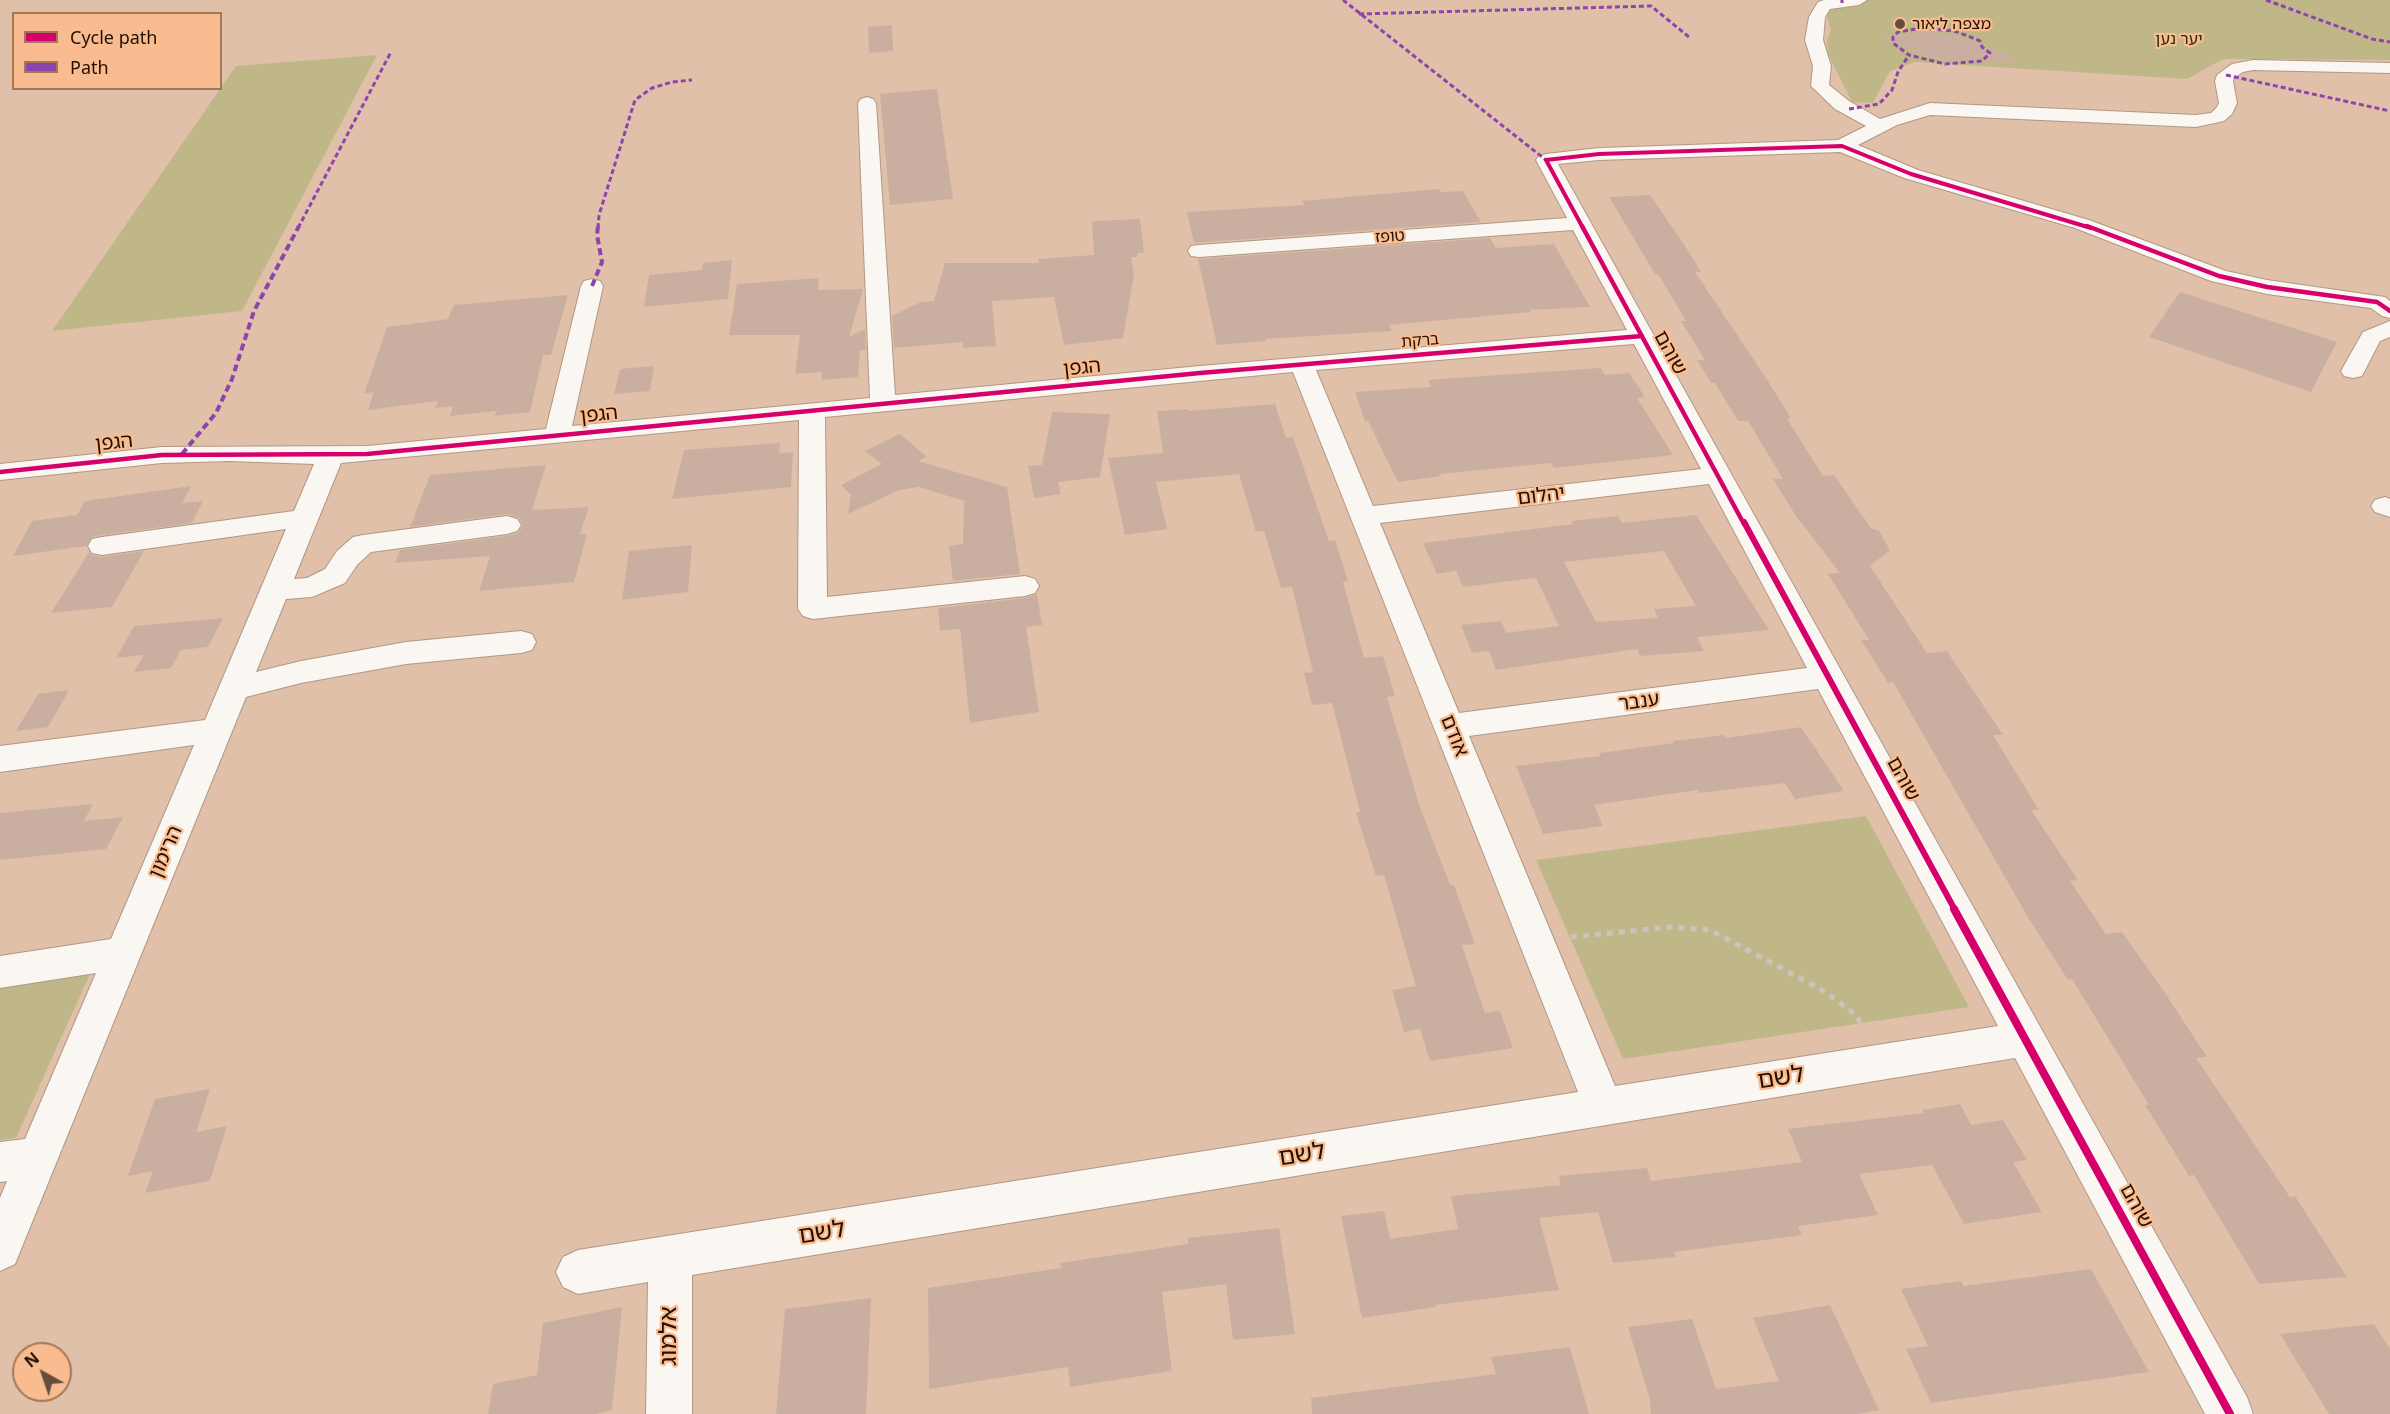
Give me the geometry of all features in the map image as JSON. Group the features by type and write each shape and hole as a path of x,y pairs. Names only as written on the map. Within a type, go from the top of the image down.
{"street":[{"path":"1859,0 1824,6 1816,17 1814,40 1822,66 1820,86 1842,105 1879,126"},
{"path":"1842,146 1879,126 1909,114 1930,109 2196,121 2217,117 2225,111 2228,103 2224,81 2226,75 2238,68 2253,65 2390,68"},
{"path":"867,103 883,404"},
{"path":"1842,146 1911,174 2082,224 2219,276 2267,287 2384,307"},
{"name":"שוהם","path":"1842,146 1599,154 1546,160 2230,1414"},
{"name":"טופז","path":"1199,251 1581,223"},
{"path":"557,436 592,285"},
{"path":"2353,371 2371,337 2390,328"},
{"name":"ברקת","path":"1200,374 1642,336"},
{"name":"אודם","path":"1302,365 1604,1107"},
{"name":"הגפן","path":"0,472 162,455 368,454 1200,374"},
{"path":"812,411 813,609 1025,586"},
{"name":"הרימון","path":"3,1235 20,1160 124,953 331,455"},
{"name":"יהלום","path":"1364,516 1718,475"},
{"path":"102,546 305,518"},
{"path":"275,590 312,587 335,576 347,558 363,544 507,525"},
{"path":"234,689 301,672 406,653 521,642"},
{"name":"ענבר","path":"1450,726 1828,677"},
{"path":"0,759 217,730"},
{"path":"0,972 124,953"},
{"name":"לשם","path":"578,1272 2026,1039"},
{"name":"אלמוג","path":"669,1414 670,1257"}],"path":[{"path":"1537,941 1671,927 1710,930 1824,991 1856,1015 1881,1062"}],"green space":[{"name":"יער נען","path":"1825,0 2390,0 2390,60 2223,59 2187,79 1915,62 1890,71 1873,103 1852,102 1828,54 1827,40 1831,30 1824,6"},
{"path":"377,55 242,311 52,331 219,90 222,90 222,86 236,66"},
{"path":"1866,816 1969,1007 1623,1059 1536,860"},
{"path":"90,974 16,1138 0,1140 0,986"}],"building":[{"path":"892,25 893,51 869,53 868,27"},
{"path":"1931,32 1966,38 2019,61 1940,60 1877,36"},
{"path":"937,89 953,199 890,205 880,94"},
{"path":"1439,189 1441,192 1463,191 1481,222 1194,243 1187,212 1304,205 1302,201"},
{"path":"1650,195 1701,272 1695,272 1791,418 1787,419 1823,476 1834,475 1871,528 1879,531 1890,550 1870,566 1927,653 1947,651 2003,735 1993,735 2039,810 2031,810 2078,880 2070,881 2106,934 2122,932 2163,990 2207,1057 2196,1058 2290,1197 2295,1196 2347,1277 2259,1284 2194,1175 2189,1176 2145,1105 2149,1105 2072,979 2068,980 2029,919 1893,682 1888,683 1861,640 1869,640 1828,574 1840,573 1796,516 1773,479 1783,479 1748,421 1738,421 1715,383 1711,383 1697,360 1705,360 1681,321 1686,321 1609,197"},
{"path":"1140,219 1144,253 1131,257 1134,275 1123,338 1064,345 1054,297 992,301 996,346 963,348 963,342 894,348 892,316 921,302 934,301 945,263 1039,263 1038,259 1094,255 1092,221"},
{"path":"1490,238 1496,248 1554,244 1590,307 1530,310 1531,312 1389,325 1392,331 1265,339 1266,341 1217,345 1198,259"},
{"path":"732,260 728,299 644,307 649,275 702,270 703,263"},
{"path":"819,278 818,290 863,289 849,337 865,329 866,350 860,350 858,377 822,380 822,372 795,374 800,335 729,335 737,284"},
{"path":"2180,292 2337,342 2311,392 2149,337"},
{"path":"568,295 551,355 543,355 530,412 495,416 496,411 450,416 453,406 435,408 438,401 368,410 374,392 364,394 387,327 448,319 454,305"},
{"path":"654,366 650,391 614,394 620,369"},
{"path":"1600,368 1605,375 1629,373 1645,397 1637,398 1673,455 1554,468 1551,463 1440,474 1441,476 1398,482 1368,421 1365,421 1355,392 1431,387 1428,380"},
{"path":"1275,404 1286,438 1293,437 1329,541 1335,540 1348,581 1343,582 1364,658 1383,656 1395,696 1387,697 1419,804 1450,885 1454,885 1475,944 1462,945 1485,1013 1500,1011 1513,1048 1430,1061 1420,1029 1404,1032 1392,990 1416,986 1384,875 1376,876 1356,813 1360,812 1332,703 1312,705 1304,673 1313,672 1292,587 1281,588 1264,531 1256,532 1239,474 1156,482 1167,529 1125,535 1108,458 1163,453 1157,411 1188,409 1188,411"},
{"path":"1052,412 1110,414 1100,477 1058,482 1061,494 1034,498 1028,466 1042,465"},
{"path":"900,434 927,457 918,461 1007,487 1020,574 953,581 949,546 963,544 964,501 919,487 899,490 848,514 851,495 841,485 882,464 865,451"},
{"path":"780,443 779,453 793,452 791,487 672,499 684,450"},
{"path":"546,465 532,510 589,507 580,534 587,534 574,582 479,591 490,556 395,563 400,550 507,536 518,533 523,526 519,518 507,514 410,527 430,475"},
{"path":"191,486 182,503 203,501 192,523 102,535 92,537 86,546 13,556 32,521 77,515 85,501"},
{"path":"1696,515 1769,630 1697,637 1704,651 1640,656 1637,649 1496,670 1489,651 1472,653 1461,625 1501,621 1506,633 1559,626 1536,578 1463,587 1456,571 1437,574 1423,543 1618,516 1622,523","holes":["1664,551 1696,606 1654,609 1658,618 1596,622 1564,562"]},
{"path":"692,545 688,592 622,600 629,551"},
{"path":"144,551 112,607 51,613 89,552 102,557"},
{"path":"1037,594 1042,625 1026,627 1039,712 970,723 960,629 940,631 938,608 1025,598"},
{"path":"223,618 208,647 181,650 171,668 134,672 144,655 116,658 134,626"},
{"path":"69,690 48,727 16,731 38,694"},
{"path":"1801,727 1844,791 1795,799 1785,783 1699,793 1698,790 1594,805 1603,826 1543,834 1516,766 1600,756 1599,753 1674,743 1673,741 1724,735 1726,738"},
{"path":"93,804 84,821 123,817 106,849 0,860 0,813"},
{"path":"210,1089 196,1132 227,1126 210,1181 145,1193 153,1171 128,1176 155,1099"},
{"path":"1960,1104 1971,1125 2003,1120 2027,1160 2013,1162 2042,1212 1964,1224 1932,1165 1859,1174 1878,1215 1798,1226 1802,1235 1674,1252 1676,1257 1613,1263 1598,1212 1539,1218 1559,1290 1435,1305 1436,1307 1362,1318 1341,1216 1384,1211 1390,1239 1458,1229 1451,1196 1561,1185 1559,1176 1647,1168 1651,1181 1802,1162 1788,1129 1924,1113 1922,1110"},
{"path":"1279,1228 1295,1334 1233,1340 1226,1284 1162,1292 1172,1371 1070,1387 1068,1367 929,1389 928,1288 1061,1268 1060,1263 1188,1244 1188,1238"},
{"path":"2091,1269 2149,1372 1931,1403 1906,1349 1928,1346 1901,1289 1961,1281 1964,1286"},
{"path":"871,1298 866,1414 776,1414 785,1309"},
{"path":"1830,1305 1879,1410 1857,1414 1651,1414 1650,1400 1628,1327 1692,1319 1716,1389 1779,1381 1753,1318"},
{"path":"622,1307 612,1410 595,1414 488,1414 493,1384 537,1375 543,1323"},
{"path":"2374,1324 2390,1349 2390,1414 2329,1414 2280,1334"},
{"path":"1570,1347 1589,1414 1312,1414 1311,1398 1496,1374 1491,1357"}],"marked path":[{"path":"1343,0 1546,160"},
{"path":"2266,0 2372,39 2390,42"},
{"path":"1359,14 1651,6 1689,37"},
{"path":"1922,28 1954,31 1968,36 1980,41 1982,47 1990,53 1982,61 1945,64 1909,55 1893,43 1893,37 1898,32 1922,28"},
{"path":"182,454 216,413 232,379 254,311 391,52"},
{"path":"1849,109 1879,104 1892,90 1898,72 1909,55"},
{"path":"2226,75 2390,111"},
{"path":"592,286 602,262 597,235 599,215 635,100 652,88 672,82 692,80"}],"cycle path":[{"path":"2230,1414 1546,160 1599,154 1842,146 1911,174 2082,224 2219,276 2267,287 2377,302 2390,311"},
{"path":"0,472 162,455 367,454 1200,373 1642,336"}],"place":[{"name":"מצפה ליאור","path":"1900,24"}]}
